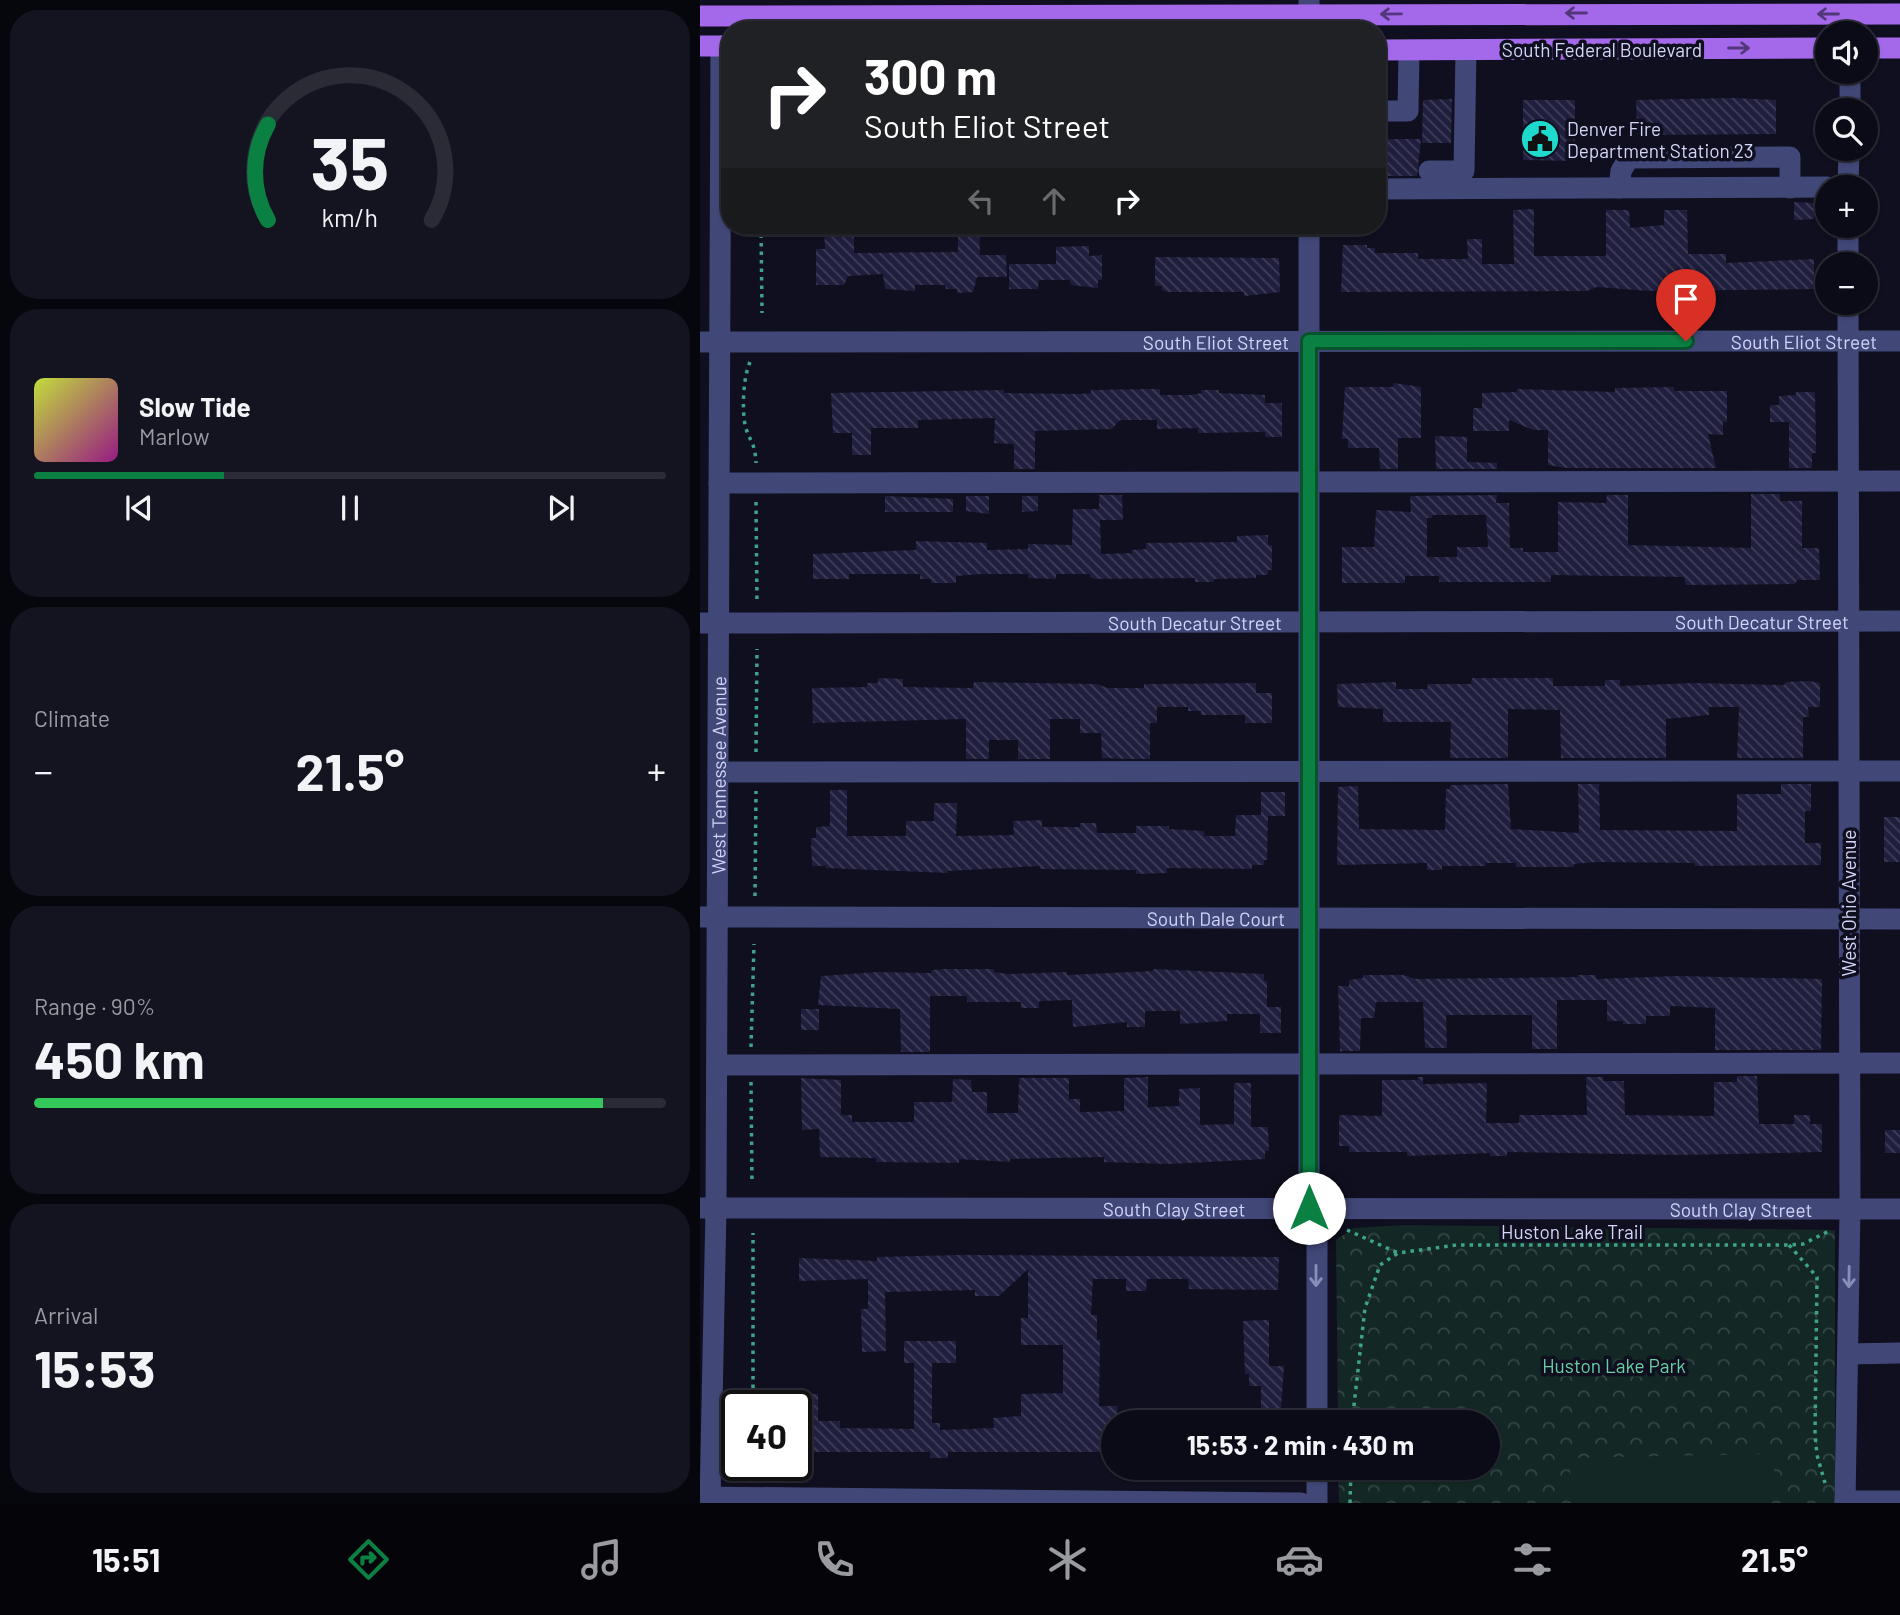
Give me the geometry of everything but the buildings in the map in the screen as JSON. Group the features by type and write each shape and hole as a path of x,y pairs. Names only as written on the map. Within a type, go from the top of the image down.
{"main road":[{"name":"South Federal Boulevard","path":"700,16 880,8 1143,8 1309,15 1460,6 1897,9"},
{"name":"South Federal Boulevard","path":"1386,50 1815,48"},
{"path":"1878,48 1900,48"}],"street":[{"name":"West Tennessee Avenue","path":"706,1499 708,1208 717,1065 709,917 718,772 709,623 719,483 710,342 717,188 717,46"},
{"path":"1386,111 1408,111 1409,50"},
{"path":"1464,180 1466,50"},
{"path":"1619,188 1620,170 1629,158 1790,157 1790,188"},
{"path":"1429,171 1464,180"},
{"path":"1386,188 1464,180 1619,188 1815,187"},
{"path":"1309,235 1309,1063 1317,1410"},
{"name":"West Ohio Avenue","path":"1845,1502 1850,1209 1848,315"},
{"name":"South Eliot Street","path":"710,342 1900,341"},
{"path":"719,483 1900,481"},
{"name":"South Decatur Street","path":"709,623 1900,621"},
{"path":"718,772 1900,771"},
{"name":"South Dale Court","path":"709,917 1900,919"},
{"path":"717,1065 1900,1063"},
{"name":"South Clay Street","path":"708,1208 1900,1209"},
{"path":"1848,1353 1900,1353"},
{"path":"1317,1480 1317,1503"},
{"path":"706,1499 1301,1503"},
{"path":"1845,1502 1900,1501"}],"path":[{"path":"761,235 762,313"},
{"name":"Huston Lake Trail","path":"1398,1253 1457,1245 1804,1244 1825,1236 1850,1209"},
{"path":"1346,1229 1398,1253"},
{"path":"753,1233 753,1390"},
{"path":"1788,1245 1817,1278 1815,1434 1822,1475"},
{"path":"1353,1410 1365,1308 1380,1265 1398,1253"},
{"path":"1350,1503 1351,1480"}],"green space":[{"name":"Huston Lake Park","path":"1403,1225 1835,1230 1835,1503 1339,1503 1338,1480 1500,1480 1500,1410 1338,1410 1336,1240 1354,1228"},
{"path":"1764,1454 1777,1475 1768,1503 1571,1503 1570,1458"}],"place":[{"name":"Denver Fire Department Station 23","path":"1540,139"}],"route":[{"path":"1309,1208 1309,341 1686,341"}]}
